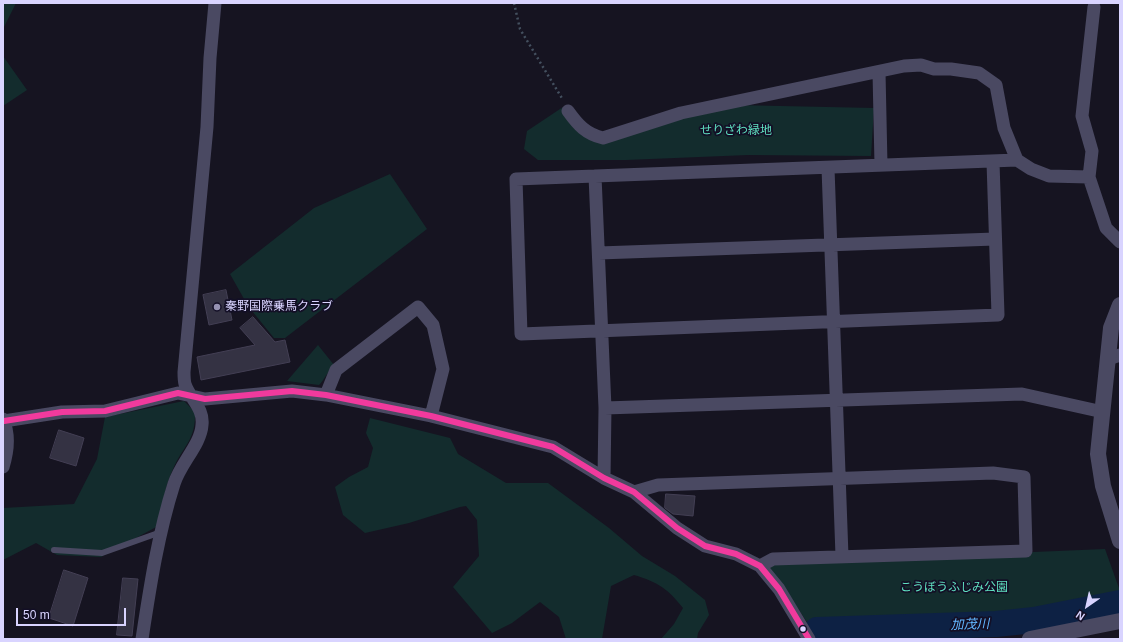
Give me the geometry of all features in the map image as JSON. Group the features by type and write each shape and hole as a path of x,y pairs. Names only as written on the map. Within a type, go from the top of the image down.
{"street":[{"path":"142,639 152,578 179,469 194,447 202,426 203,414 185,384 184,372 207,135 210,58 215,3"},
{"path":"1094,7 1082,116 1092,151 1089,177 1106,228 1120,242"},
{"path":"568,111 578,125 592,136 603,138 680,113 904,66 920,65 934,69 951,69 979,73 996,85 1004,128 1017,160 1031,169 1049,176 1089,177"},
{"path":"879,72 881,165"},
{"path":"993,162 998,315 521,334 516,179 1017,160"},
{"path":"828,168 842,556"},
{"path":"595,176 599,253 600,332 605,408 604,478"},
{"path":"599,253 995,238"},
{"path":"1120,305 1111,328 1114,357 1103,412 1098,454 1100,472 1120,542"},
{"path":"326,395 336,370 418,307 433,325 443,369 431,416"},
{"path":"3,467 7,454 8,442 4,422 62,412 105,411 178,393 205,399 292,391 326,395 431,416 553,447 604,478 634,492 677,528 699,543 736,554 760,566 780,589 809,639"},
{"path":"605,408 1022,394 1103,412"},
{"path":"634,492 658,485 839,478 992,473 1024,477 1026,551 773,559 760,566"},
{"path":"1030,639 1120,621"}],"lane":[{"path":"54,550 102,553 163,532"}],"path":[{"path":"514,3 520,29 568,111"}],"green space":[{"path":"3,3 16,3 3,29"},
{"path":"3,56 27,90 3,106"},
{"name":"せりざわ緑地","path":"734,105 874,108 871,156 748,155 626,160 538,160 524,149 527,131 563,107 574,124 588,137"},
{"path":"390,174 427,229 285,338 274,338 248,306 230,274 314,208"},
{"path":"318,345 334,365 321,383 319,385 287,381"},
{"path":"184,401 195,412 195,422 191,436 170,476 158,526 101,557 57,555 36,543 3,560 3,508 74,504 97,459 105,417"},
{"path":"370,418 450,438 458,454 506,483 548,483 609,528 642,556 675,576 705,600 709,615 698,633 697,639 661,639 674,624 683,608 662,587 650,580 634,575 611,586 602,639 566,639 559,617 540,602 512,623 492,633 453,587 479,556 477,520 466,506 409,523 365,533 343,515 335,487 349,477 368,467 373,448 366,433"},
{"name":"こうぼうふじみ公園","path":"1105,549 1120,591 1120,597 1076,608 1005,617 906,622 808,624 781,582 768,570 773,563"}],"building":[{"name":"秦野国際乗馬クラブ","path":"226,290 232,320 209,325 203,295"},
{"path":"253,317 275,342 285,340 290,362 201,380 197,357 255,345 240,328"},
{"path":"59,430 84,438 76,466 50,458"},
{"path":"666,494 695,496 693,516 673,514 665,508"},
{"path":"64,570 88,578 73,626 49,618"},
{"path":"123,578 138,579 132,636 117,635"}],"waterway":[{"name":"加茂川","path":"817,630 996,624 1034,620 1120,603"}],"transit line":[{"path":"4,421 62,412 105,411 178,393 205,399 292,391 326,395 431,416 553,447 604,478 634,492 677,528 705,546 736,554 760,566 779,589 809,639"}],"place":[{"name":"秦野国際乗馬クラブ","path":"217,307"}]}
